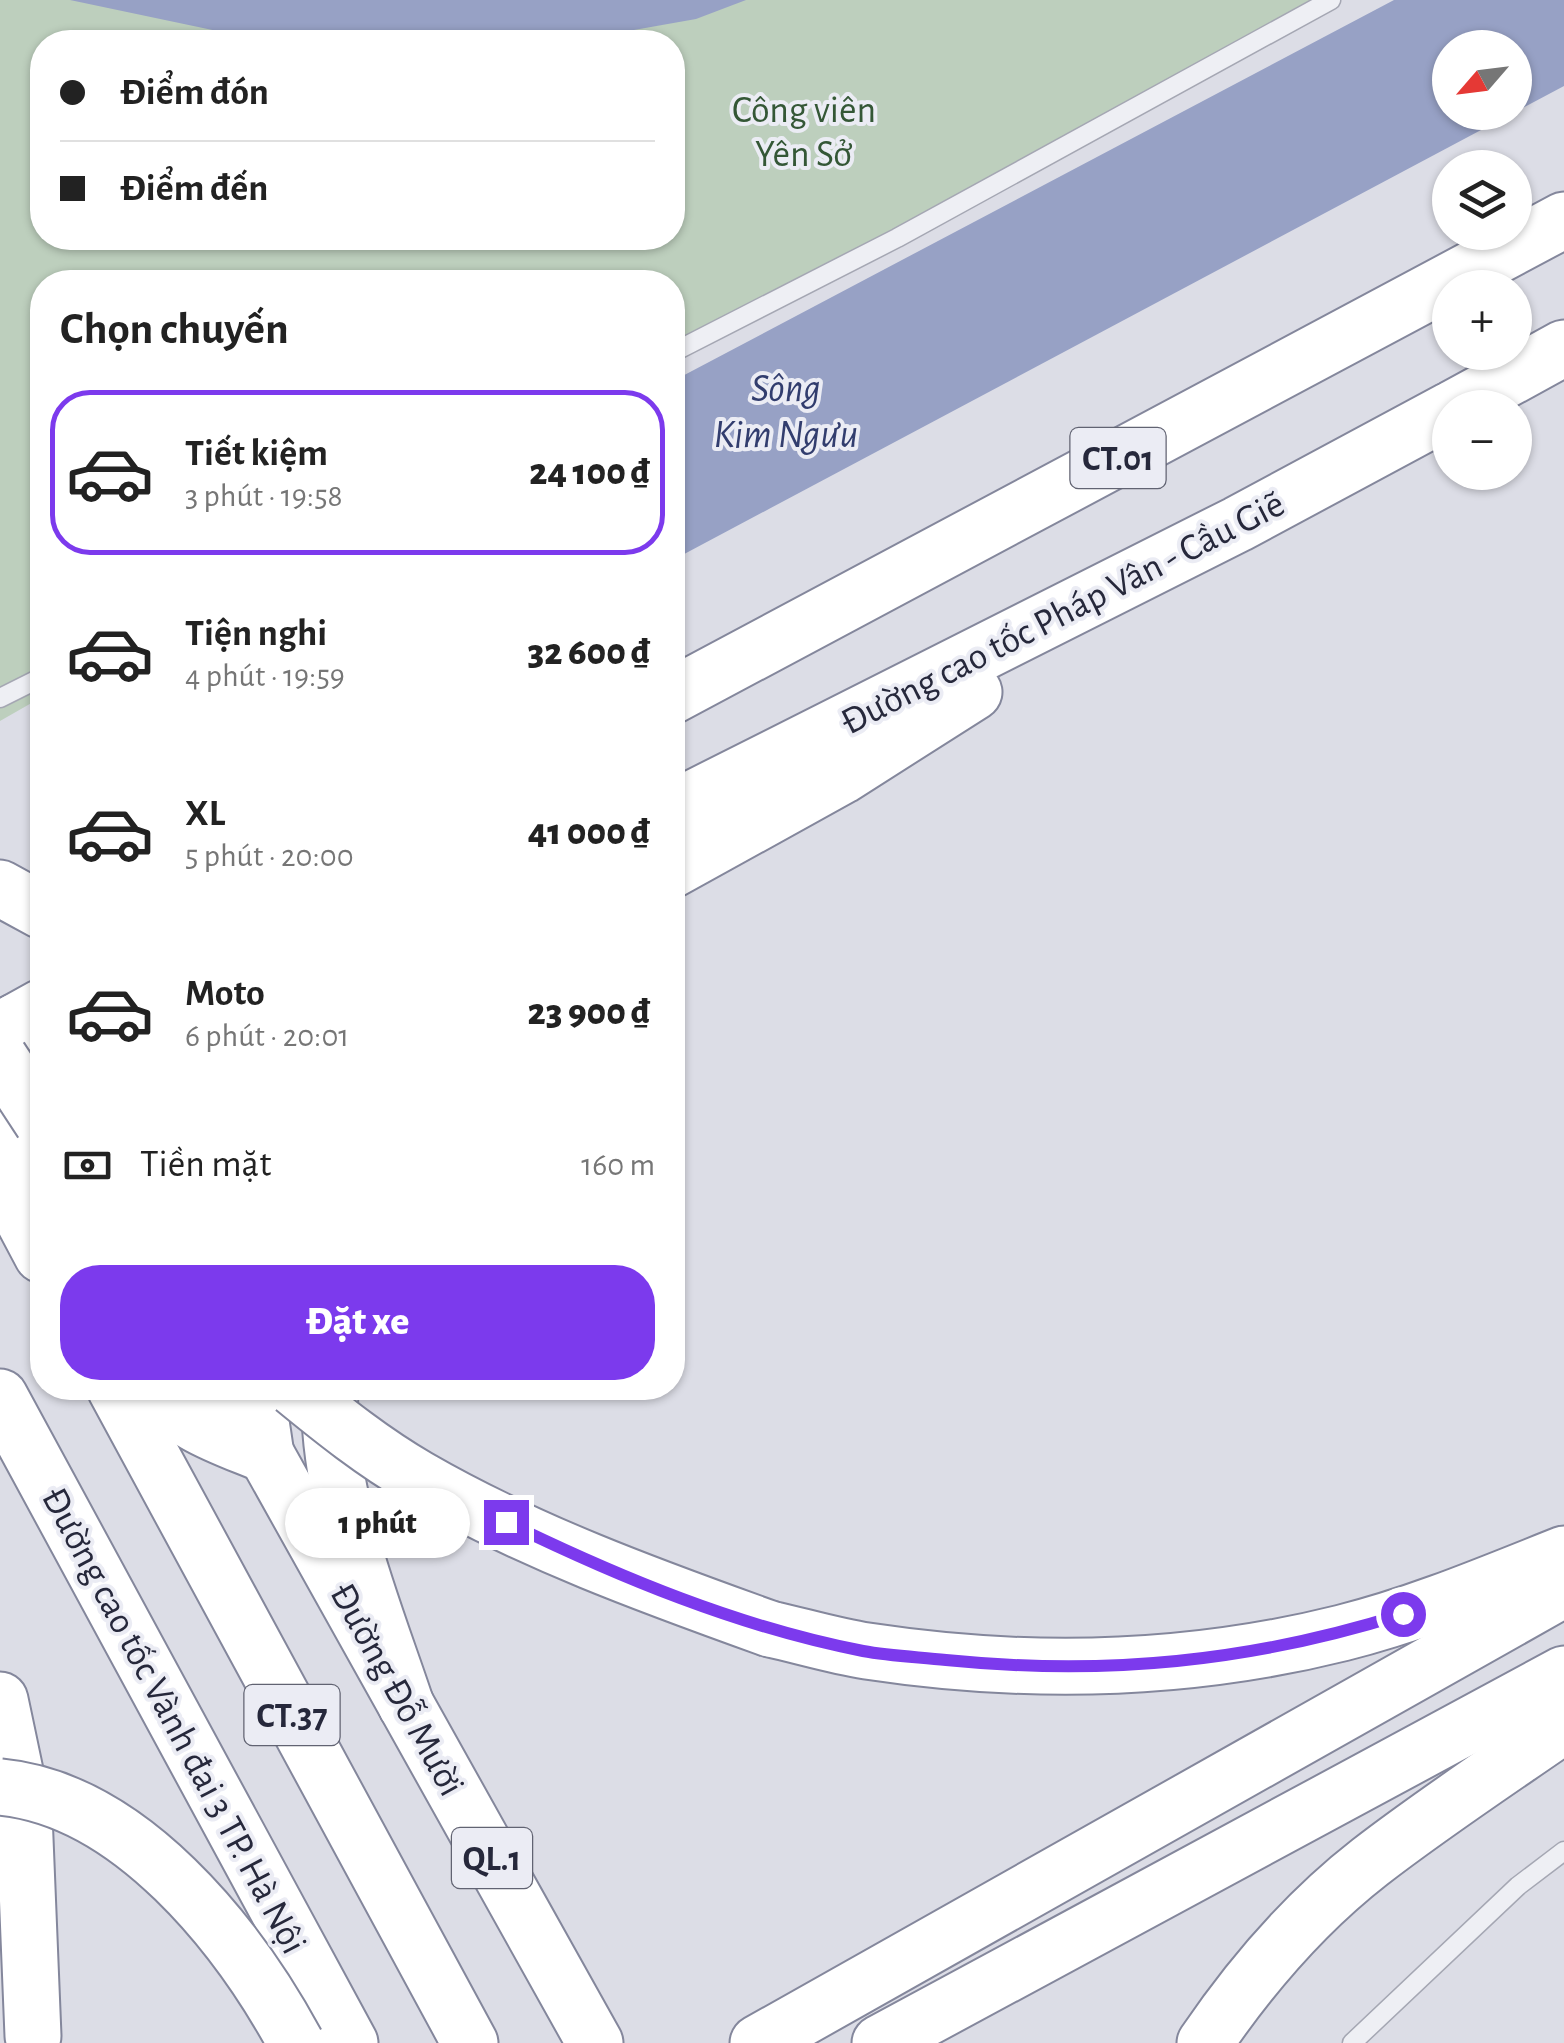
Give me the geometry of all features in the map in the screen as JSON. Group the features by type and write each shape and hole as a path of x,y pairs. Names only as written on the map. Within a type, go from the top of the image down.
{"highway":[{"name":"CT.01","path":"685,689 1564,220"},
{"name":"Đường cao tốc Pháp Vân - Cầu Giẽ","path":"1486,390 1564,348"},
{"path":"1492,390 1564,360"},
{"name":"Đường cao tốc Pháp Vân - Cầu Giẽ","path":"685,802 1238,524 1432,419"},
{"path":"685,863 842,776 1238,524"},
{"path":"0,888 30,904"},
{"path":"14,1029 30,1052"},
{"path":"14,1029 18,1132 30,1194"},
{"path":"18,1132 30,1162"},
{"name":"Đường cao tốc Vành đai 3 TP. Hà Nội","path":"0,1397 350,2043"},
{"name":"CT.37","path":"121,1400 470,2043"},
{"path":"163,1400 186,1420 266,1456"},
{"name":"Đường Đỗ Mười","path":"236,1400 587,2027"},
{"path":"258,1400 266,1456"},
{"path":"309,1400 349,1433 417,1478 636,1581 770,1628 864,1651 1065,1669 1158,1664 1343,1632 1464,1595 1564,1554"},
{"path":"329,1400 328,1423 352,1543 406,1704"},
{"path":"758,2043 1564,1590"},
{"path":"880,2043 1564,1674"},
{"path":"0,1700 24,1814 34,2040"},
{"path":"1205,2043 1224,2015 1311,1914 1368,1863 1564,1725"},
{"path":"0,1787 80,1809 152,1857 214,1922 277,2008 296,2043"},
{"path":"0,1947 34,2040"}],"lane":[{"path":"685,346 897,238 1330,0"},
{"path":"0,698 30,683"},
{"path":"1352,2043 1518,1886 1564,1851"}],"green space":[{"name":"Công viên Yên Sở","path":"0,0 1313,0 685,344 685,270 30,270 30,704 0,721"}],"water":[{"path":"70,0 746,0 696,19 634,30 212,30"},
{"name":"Sông Kim Ngưu","path":"1394,0 1564,0 1564,86 1532,103 1532,30 1432,30 1432,130 1481,130 1443,150 1432,150 1432,156 685,554 685,375"}],"route":[{"path":"506,1522 636,1581 770,1628 864,1651 971,1662 1065,1669 1158,1664 1256,1650 1343,1632 1403,1614"}]}
